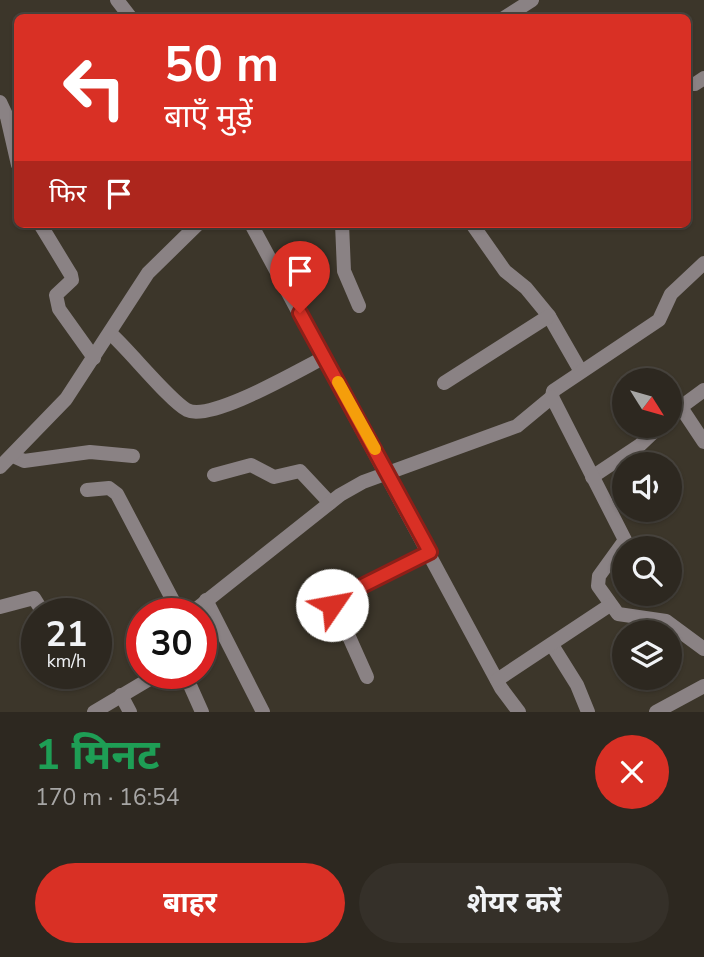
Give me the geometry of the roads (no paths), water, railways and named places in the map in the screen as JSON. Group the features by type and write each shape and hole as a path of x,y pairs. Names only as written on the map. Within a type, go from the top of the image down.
{"street":[{"path":"117,0 128,14"},
{"path":"510,14 533,0"},
{"path":"0,102 8,117 14,146"},
{"path":"42,228 71,275 72,280 56,295 59,309 94,358"},
{"path":"0,467 66,399 111,334 148,273 194,228"},
{"path":"253,228 497,680 519,712"},
{"path":"342,228 344,271 359,306"},
{"path":"475,228 505,271 526,288 549,316 580,370"},
{"path":"704,263 671,295 659,320 580,370 553,391 552,397 625,540 597,580 610,605 618,614 666,621 704,649"},
{"path":"444,383 549,316"},
{"path":"111,334 180,405 201,413 223,408 325,357"},
{"path":"682,406 704,390"},
{"path":"209,598 330,503 363,482 517,426 552,397"},
{"path":"682,418 704,442"},
{"path":"592,477 648,438"},
{"path":"13,456 24,461 90,452 133,456"},
{"path":"214,475 251,465 274,477 300,471 330,503"},
{"path":"87,490 109,488 117,494 172,598"},
{"path":"367,677 333,601 430,552"},
{"path":"0,607 21,601"},
{"path":"497,680 610,605"},
{"path":"217,622 263,712"},
{"path":"552,645 577,685 589,712"},
{"path":"656,712 704,686"},
{"path":"94,712 132,689"},
{"path":"192,689 202,712"},
{"path":"121,695 130,712"}]}
